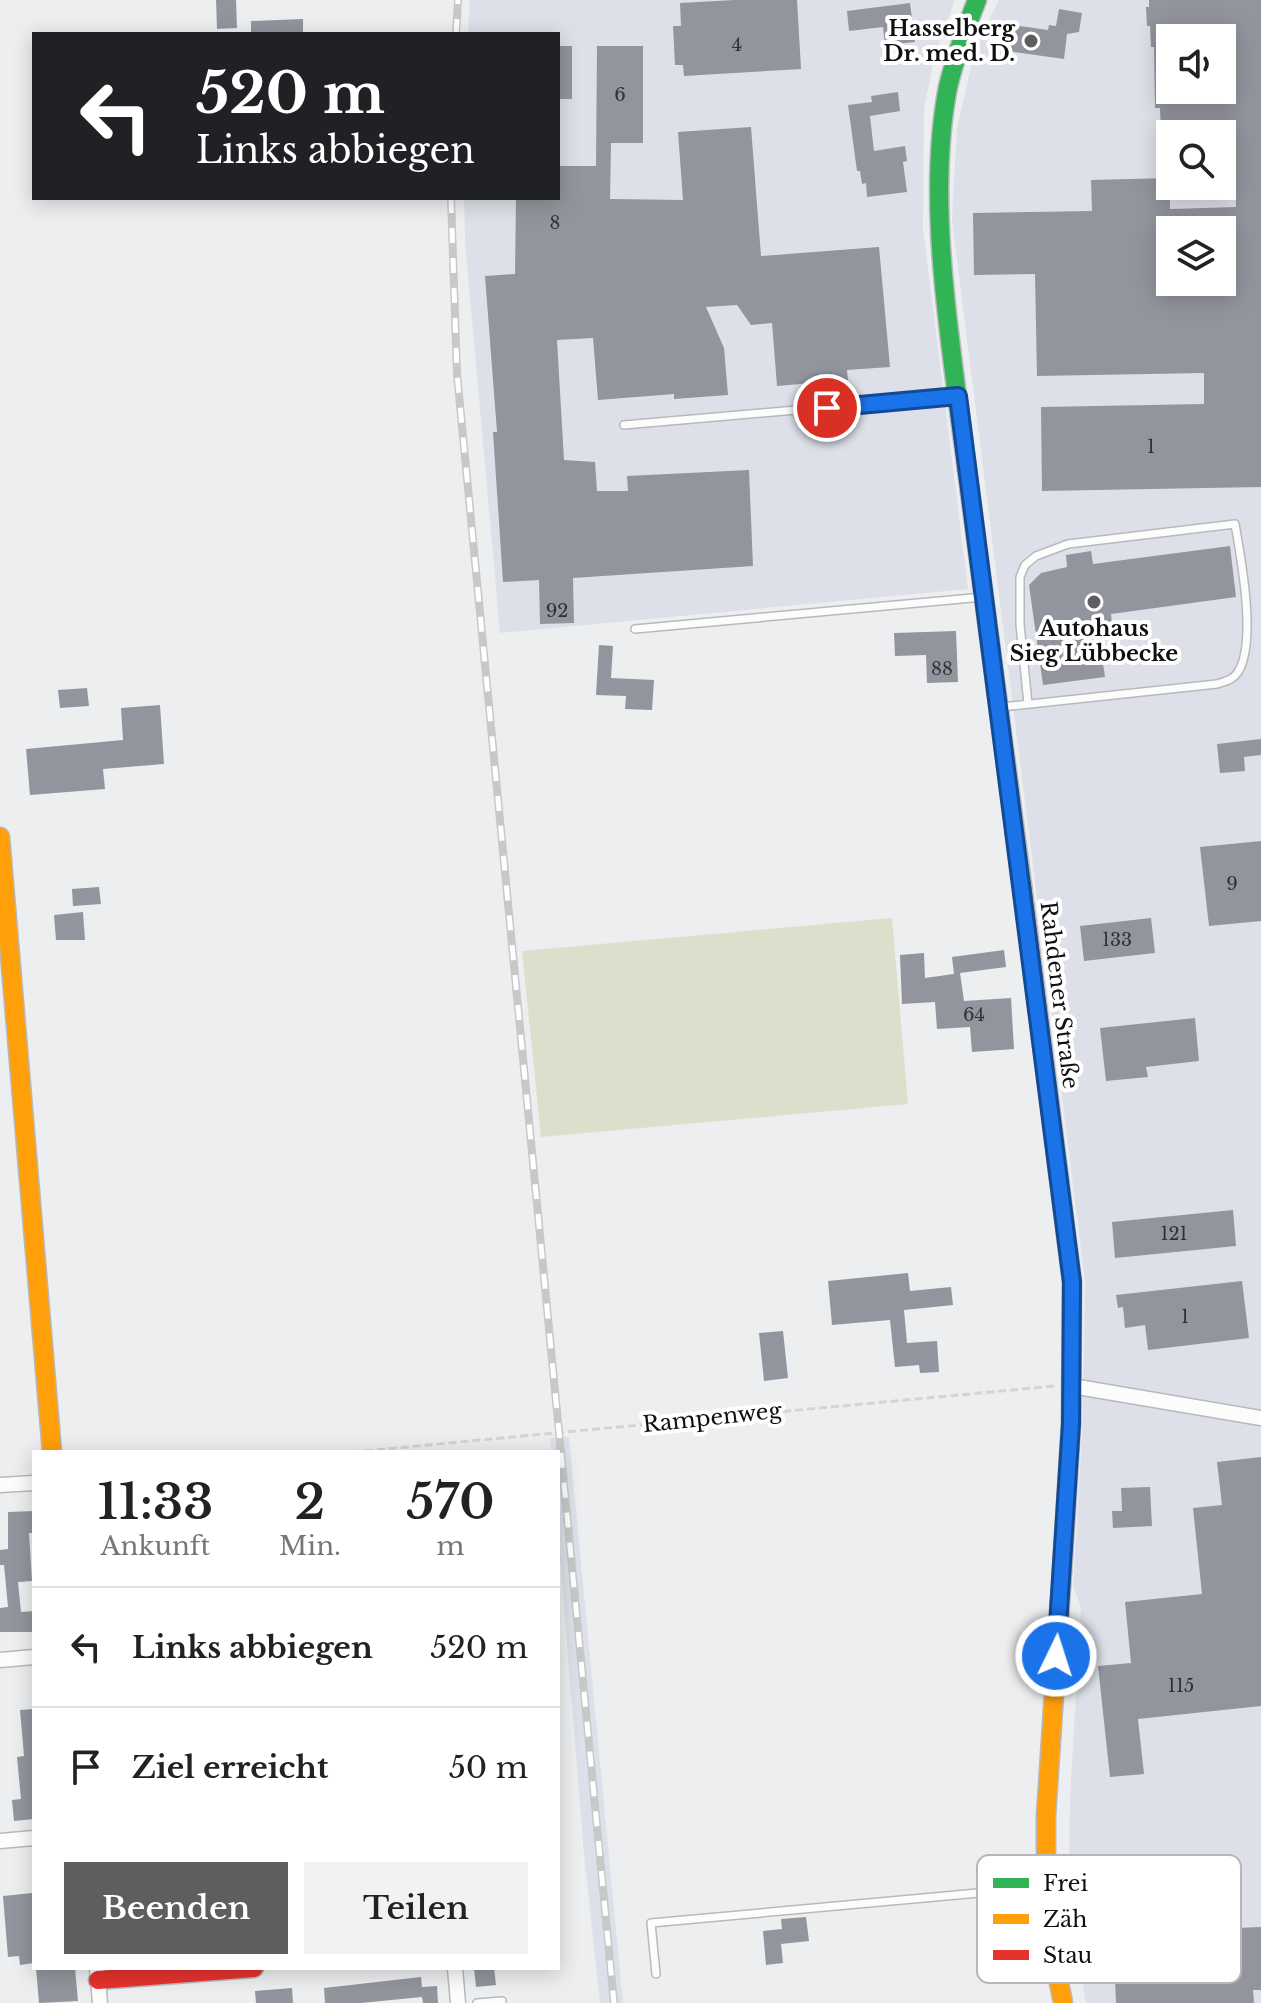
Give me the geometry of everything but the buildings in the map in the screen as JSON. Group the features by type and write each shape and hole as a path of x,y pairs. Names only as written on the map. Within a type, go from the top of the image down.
{"street":[{"name":"Rahdener Straße","path":"973,4 950,82 938,168 939,222 958,396 1072,1282 1072,1386 1048,1777 1047,1855"},
{"path":"0,837 52,1450"},
{"path":"1072,1386 1261,1418"},
{"path":"0,1485 32,1483"},
{"path":"0,1660 32,1657"},
{"path":"0,1841 32,1838"},
{"path":"100,2003 98,1974 202,1970"},
{"path":"455,1970 458,2003"},
{"name":"Rahdener Straße","path":"1059,1983 1063,2003"}],"lane":[{"path":"624,425 958,396"},
{"path":"999,707 1110,697 1231,680 1239,671 1245,654 1246,625 1244,578 1235,524 1068,544 1036,556 1025,565 1020,577 1020,624 1028,704"},
{"path":"635,629 985,597"},
{"path":"656,1974 651,1923 977,1893"},
{"path":"477,2003 502,2001"}],"path":[{"name":"Rampenweg","path":"374,1450 1041,1385 1072,1386"}],"shaded area":[{"path":"470,0 955,0 936,50 924,109 923,229 968,589 500,633 465,241 464,200 560,200 560,32 468,32"},
{"path":"999,0 1261,0 1261,2003 1086,2003 1083,1983 1241,1983 1241,1855 1069,1855 1081,1607 1073,1586 1082,1436 1085,1281 952,219 957,128 975,49"},
{"path":"569,1437 623,2003 600,2003 584,1854 560,1559 560,1450 551,1450 550,1438"}],"green space":[{"path":"892,918 908,1104 541,1137 522,951"}],"railway":[{"path":"456,32 458,0"},
{"path":"451,200 457,374 614,2003"}],"traffic: fast":[{"path":"967,470 943,278 939,179 948,87 977,0"}],"traffic: slow":[{"path":"967,470 1022,885"},
{"path":"0,837 52,1450"},
{"path":"1046,1855 1062,1572"},
{"path":"1059,1983 1063,2003"}],"traffic: jam":[{"path":"1022,885 1072,1282 1071,1424 1062,1572"},
{"path":"98,1980 228,1970"}],"place":[{"name":"Hasselberg Dr. med. D.","path":"1031,41"},
{"name":"Autohaus Sieg Lübbecke","path":"1094,602"}],"route":[{"path":"827,408 958,396 1072,1282 1071,1424 1056,1656"}]}
